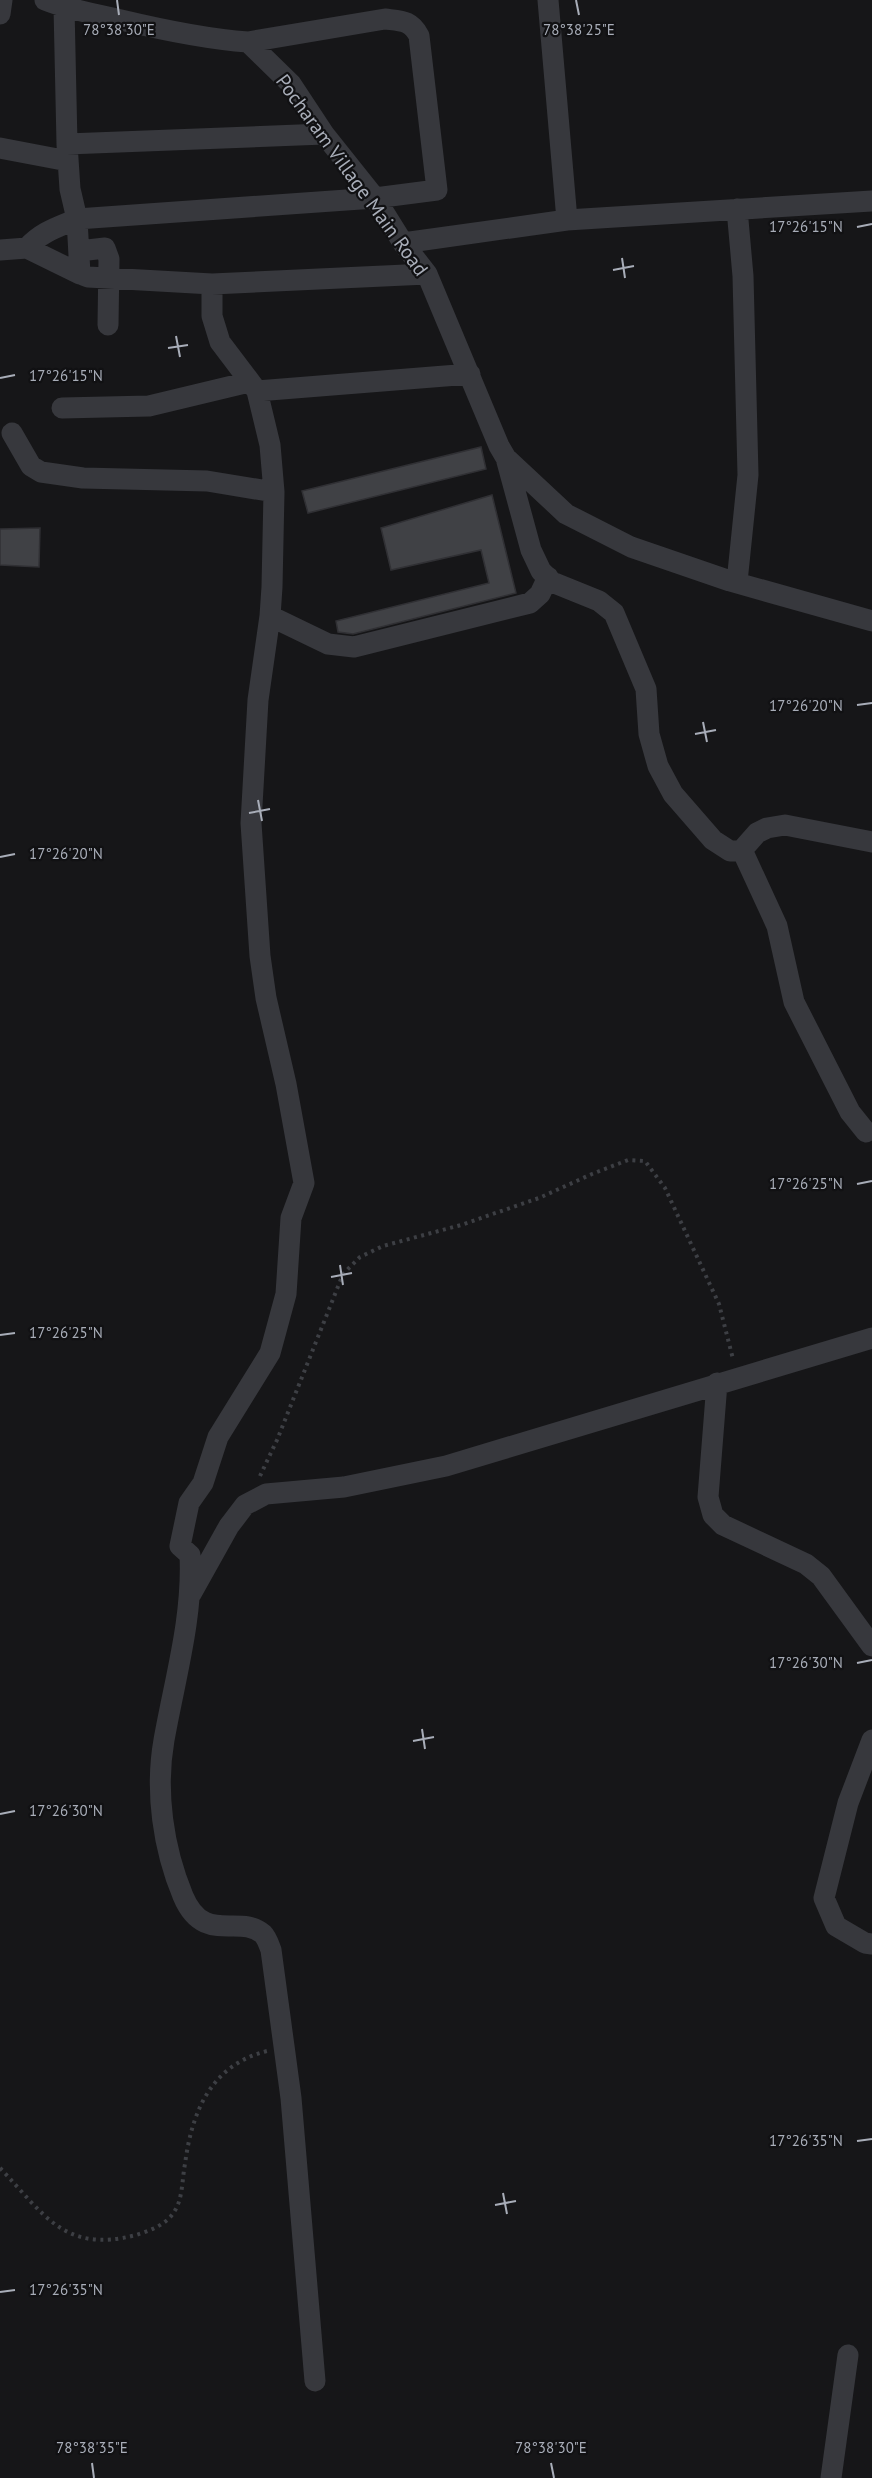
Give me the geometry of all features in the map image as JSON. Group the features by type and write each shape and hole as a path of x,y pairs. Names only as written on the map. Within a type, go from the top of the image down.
{"street":[{"path":"0,14 2,0"},
{"path":"548,0 567,220"},
{"path":"27,248 47,231 77,219 375,198 437,190 419,36 413,25 406,21 385,19 248,42 200,37 68,5 67,152 70,189 77,219 80,274"},
{"name":"Pocharam Village Main Road","path":"248,42 291,84 324,134 375,198 403,243 427,274 499,446 506,458 566,514 631,547 737,582 872,621"},
{"path":"0,148 67,152 324,134"},
{"path":"403,243 567,220 872,201"},
{"path":"737,209 743,276 748,475 737,582"},
{"path":"0,250 27,248 80,274 109,279 212,284 427,274"},
{"path":"79,251 105,248 110,259 108,325"},
{"path":"212,284 212,316 220,342 253,386 270,445 274,492 270,616 258,700 251,823 260,956 266,999 288,1094 304,1183 291,1218 286,1294 270,1353 218,1437 203,1483 189,1503 180,1546 190,1555 191,1594 164,1741 162,1794 167,1850 187,1906 213,1926 255,1930 265,1935 271,1950 285,2047 315,2381"},
{"path":"62,408 149,406 253,386 470,374"},
{"path":"12,433 31,466 41,472 84,478 207,481 274,492"},
{"path":"506,458 531,550 541,571 552,582 599,601 614,613 646,688 649,734 658,766 673,794 713,840 730,851 742,850 757,833 767,828 785,825 872,842"},
{"path":"270,616 328,644 354,647 530,603 540,594 548,577"},
{"path":"742,850 777,926 794,1002 850,1112 866,1132"},
{"path":"191,1594 229,1526 246,1505 266,1494 344,1487 446,1466 872,1338"},
{"path":"717,1383 708,1497 713,1515 723,1525 806,1564 821,1576 872,1646"},
{"path":"872,1740 848,1803 824,1898 836,1926 872,1944"},
{"path":"831,2478 848,2355"}],"path":[{"path":"246,1505 277,1440 343,1274 360,1257 383,1246 461,1225 539,1198 628,1160 645,1161 665,1188 719,1304 738,1377"},
{"path":"0,2168 60,2229 76,2237 90,2240 125,2237 153,2230 174,2213 180,2197 188,2139 198,2107 218,2077 247,2056 285,2047"}],"building":[{"path":"481,447 486,469 308,513 302,491"},
{"path":"492,495 516,593 353,634 338,632 336,621 489,583 481,550 391,570 381,528"},
{"path":"40,528 39,567 0,565 0,529"}]}
